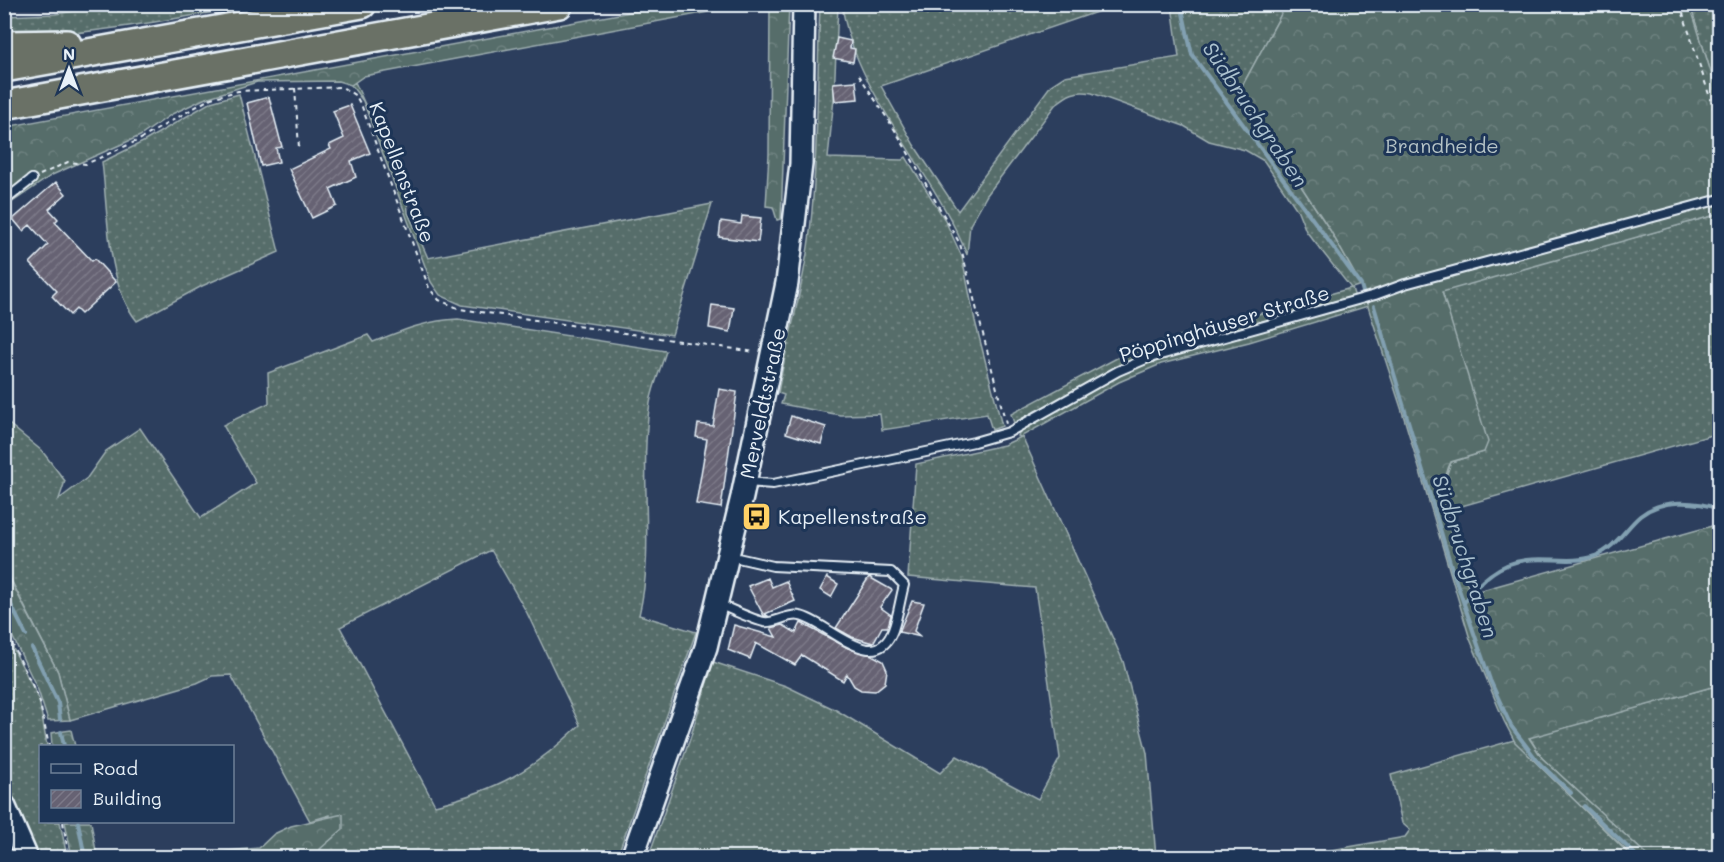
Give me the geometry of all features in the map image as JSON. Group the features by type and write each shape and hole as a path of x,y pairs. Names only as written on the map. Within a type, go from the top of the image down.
{"highway":[{"path":"4,68 362,4"},
{"path":"4,105 559,4"},
{"path":"4,45 125,46"}],"street":[{"name":"Merveldtstraße","path":"632,858 706,647 772,354 795,231 801,164 804,4"},
{"path":"4,805 27,858"}],"lane":[{"path":"4,201 32,179"},
{"name":"Pöppinghäuser Straße","path":"745,481 773,484 974,442 1009,432 1118,371 1146,359 1375,295 1405,284 1719,199"},
{"path":"717,603 764,622 797,615 814,620 859,649 872,649 885,643 892,631 904,585 891,572 773,566 728,556"}],"path":[{"path":"1680,4 1719,129"},
{"path":"859,75 898,135 960,244 1009,432"},
{"name":"Kapellenstraße","path":"32,179 68,162 86,164 139,140 211,98 238,91 337,86 356,96 362,107 433,296 446,304 772,354"},
{"path":"295,88 299,148"},
{"path":"4,627 39,699 49,745"},
{"path":"63,823 69,858"}],"green space":[{"path":"115,5 252,5 98,30 5,38 4,16 55,14"},
{"path":"668,5 746,5 364,76 351,85 338,81 257,82 206,98 172,114 140,136 52,175 5,207 5,165 9,151 5,150 5,127"},
{"path":"770,5 789,5 781,219 777,220 773,207 766,206 769,154"},
{"path":"820,5 838,5 834,98 828,158 902,160 906,157 945,220 962,257 975,321 1002,426 992,430 987,414 882,430 880,414 840,415 781,404 784,395 778,393 804,273 813,204"},
{"path":"842,5 1117,5 881,86 914,145 958,211 1051,85 1065,76 1179,57 1172,5 1286,5 1239,92 1330,230 1361,285 1352,288 1355,298 1147,355 1122,365 1014,423 1011,414 1134,349 1351,288 1306,231 1298,211 1264,161 1245,150 1209,141 1184,126 1086,92 1072,94 1055,105 987,195 970,225 967,255 936,193 897,132 862,69 850,37"},
{"name":"Brandheide","path":"1286,5 1690,5 1719,98 1719,214 1442,292 1488,442 1484,452 1451,462 1446,475 1446,509 1449,528 1471,593 1719,524 1719,685 1529,738 1542,758 1649,857 1633,857 1515,742 1504,721 1470,639 1402,411 1361,285 1330,230 1239,92"},
{"path":"1690,5 1719,5 1719,98"},
{"path":"355,82 407,199 408,213 428,258 712,204 672,335 462,305 440,295 431,282 363,101 351,85"},
{"path":"239,94 279,252 202,286 137,321 119,287 114,267 102,162 143,142 211,102"},
{"path":"1719,214 1719,433 1444,511 1447,474 1451,462 1484,452 1442,291"},
{"path":"1367,302 1368,306 1249,342 1161,364 1119,382 1022,436 1123,661 1147,753 1156,857 880,858 870,852 863,858 648,858 690,739 713,662 786,686 836,710 940,773 957,756 1038,799 1060,758 1035,588 908,577 916,464 1004,445 1021,437 1018,436 1020,430 1137,366"},
{"path":"458,319 666,351 651,397 647,429 646,563 639,615 696,632 617,857 321,857 319,849 333,838 330,815 310,821 231,675 212,676 197,683 70,720 58,672 5,568 4,420 42,451 65,481 59,499 87,478 106,451 140,428 201,518 256,483 223,425 269,403 268,373 368,335 373,342 436,321","holes":["491,550 527,613 580,725 563,741 514,776 478,792 435,805 340,627"]},
{"path":"4,568 58,672 70,720 48,721 38,690 5,621"},
{"path":"4,631 39,699 47,745 39,745 39,823 60,823 67,857 32,857 5,781"},
{"path":"1719,685 1719,857 1649,857 1542,758 1529,737"},
{"path":"71,730 75,745 52,745 51,733"},
{"path":"1514,740 1633,858 1286,858 1405,837 1410,830 1402,823 1391,775"},
{"path":"343,814 343,829 320,849 321,857 213,857 217,852 259,848 274,834 291,826"},
{"path":"65,823 91,823 97,857 72,857"}],"building":[{"path":"837,38 851,41 850,48 855,49 853,62 833,58"},
{"path":"856,81 858,99 835,101 833,83"},
{"path":"269,97 282,147 276,148 279,162 261,166 247,103"},
{"path":"350,105 370,153 351,161 356,177 330,189 337,206 312,218 289,169 331,149 329,145 344,138 333,111"},
{"path":"56,182 66,194 49,209 58,219 55,222 92,261 95,259 116,282 81,314 76,309 70,315 52,296 57,291 30,263 48,245 30,225 23,231 13,219"},
{"path":"742,216 761,218 758,242 719,237 721,221 741,224"},
{"path":"712,305 734,308 730,332 709,328"},
{"path":"719,389 737,392 721,508 696,504 707,439 696,437 698,424 713,426"},
{"path":"791,416 826,427 821,444 786,433"},
{"path":"827,577 838,584 831,597 820,590"},
{"path":"869,577 892,590 880,607 891,615 888,627 882,627 873,643 852,637 836,628"},
{"path":"768,578 772,587 786,581 795,601 764,616 748,586"},
{"path":"912,601 924,603 914,631 921,637 899,632"},
{"path":"801,623 848,648 883,661 887,670 885,683 875,691 861,690 854,686 847,674 843,681 802,655 795,665 756,643 750,659 728,650 734,625 776,637 771,628 783,625 796,633"}],"waterway":[{"name":"Südbruchgraben","path":"1181,4 1192,55 1361,285 1363,292"},
{"name":"Südbruchgraben","path":"1374,306 1452,569 1490,680 1511,726 1539,763 1571,793"},
{"path":"1464,603 1483,581 1507,565 1535,559 1578,560 1602,553 1640,516 1658,506 1690,503 1720,509"},
{"path":"4,591 26,635"},
{"path":"32,648 58,703 60,719"},
{"path":"61,732 64,745"},
{"name":"Südbruchgraben","path":"1584,806 1639,858"},
{"path":"78,823 85,858"}],"place":[{"name":"Kapellenstraße","path":"757,516"}]}
